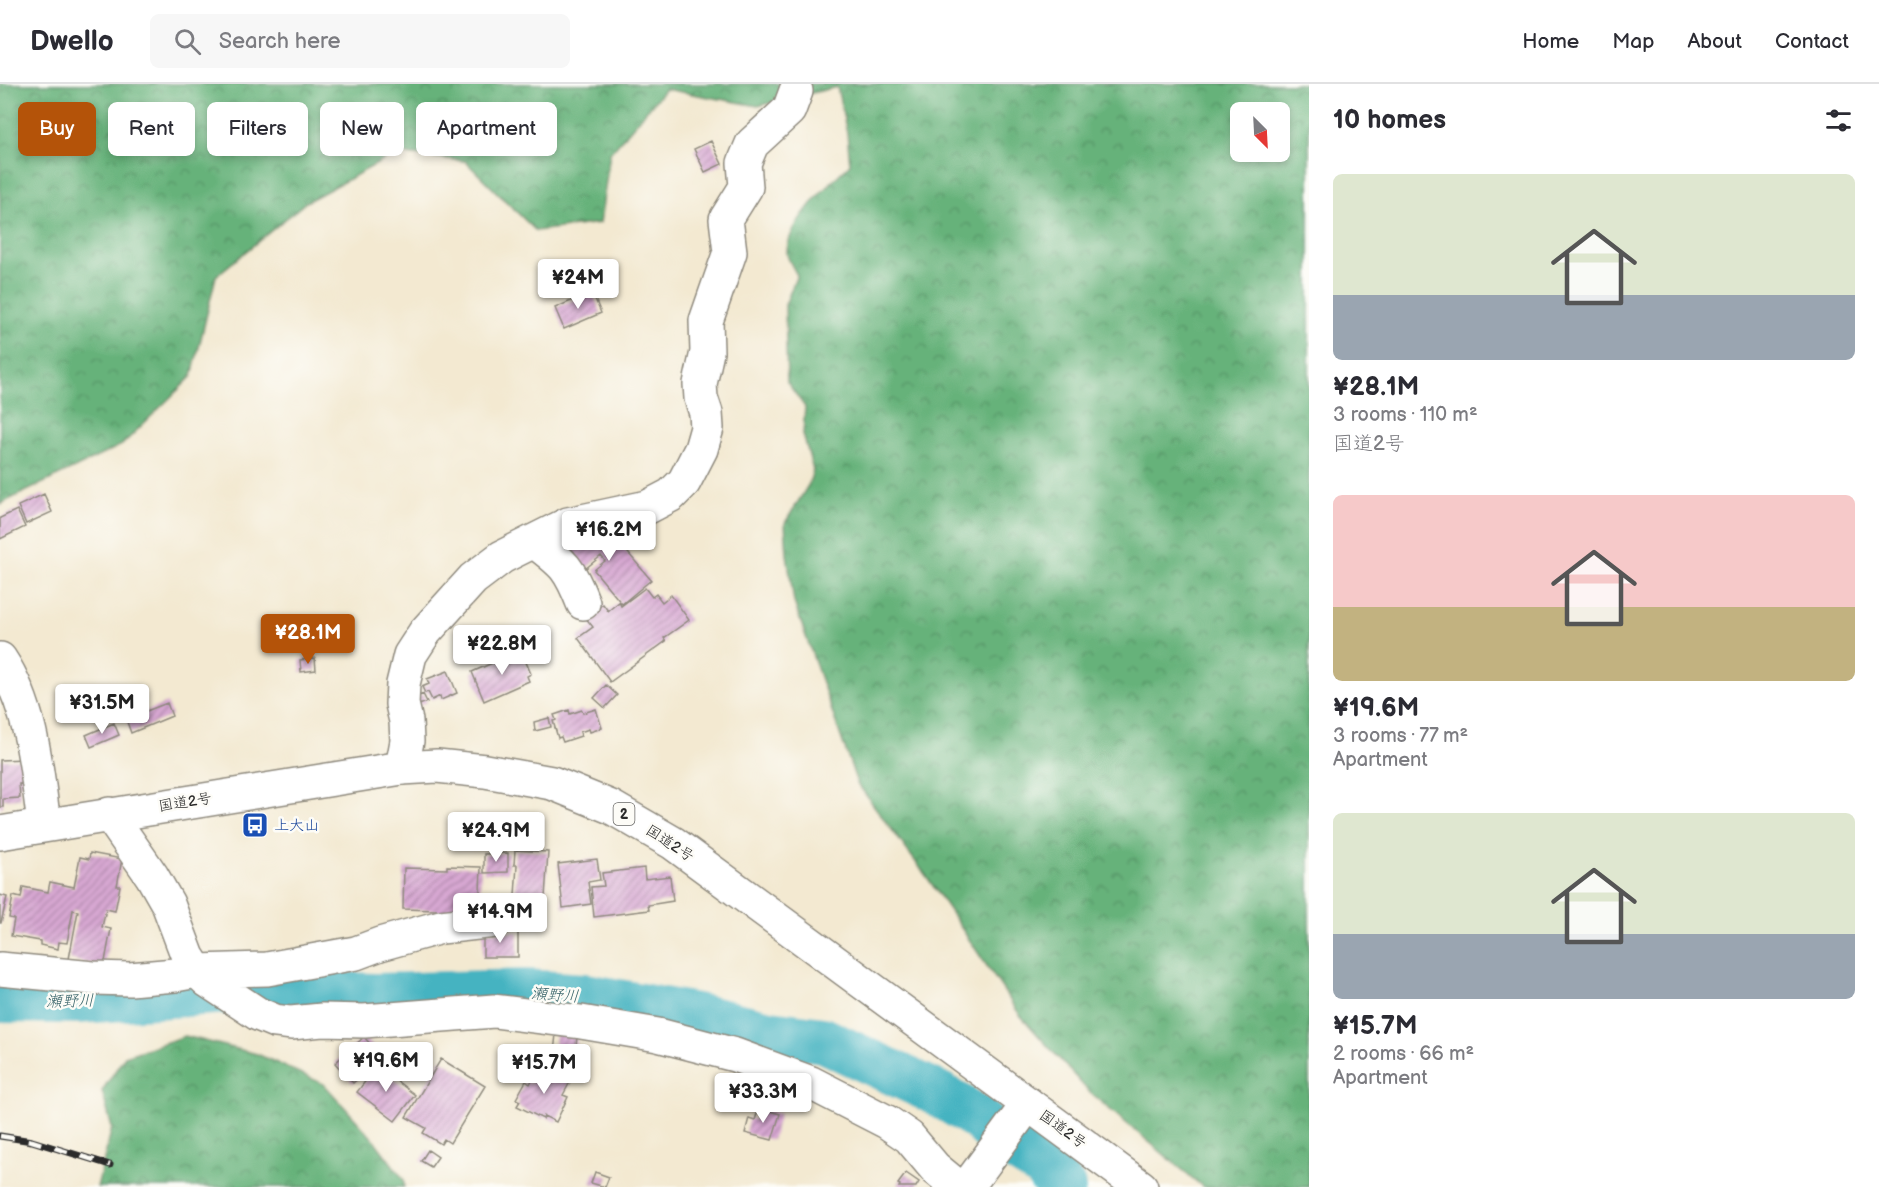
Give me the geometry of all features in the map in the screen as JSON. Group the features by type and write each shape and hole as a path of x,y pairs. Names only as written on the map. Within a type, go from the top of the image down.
{"main road":[{"path":"402,768 407,741 402,704 403,684 410,655 425,632 473,579 502,557 568,524 648,507 671,495 684,482 702,449 707,428 700,384 707,352 706,321 730,252 726,219 746,188 744,163 752,144 789,110 796,91"},
{"path":"534,541 566,566 574,579 583,603"},
{"path":"0,659 11,676 21,701 38,781 44,825"},
{"name":"国道2号","path":"0,833 402,768 437,766 552,783 611,807 674,843 1021,1115 1141,1187"},
{"path":"109,814 152,876 168,904 188,957 202,976 258,1014 275,1021 291,1023 322,1020 364,1021 494,1011 658,1035 735,1055 811,1083 887,1122 909,1137 935,1168 967,1182 1021,1115"},
{"path":"0,969 93,978 202,976 319,961 356,953 441,927 495,921"}],"green space":[{"path":"0,84 1309,84 1309,1187 1203,1187 1089,1092 1020,1015 927,877 857,783 794,602 785,523 809,484 813,470 803,434 805,407 787,382 785,305 797,275 787,254 793,230 801,217 850,164 847,133 837,87 758,106 665,89 610,153 600,223 536,231 465,161 422,156 557,156 557,102 416,102 416,155 404,154 404,102 320,102 320,156 391,156 306,202 216,276 192,376 122,445 0,504"},
{"path":"185,1036 257,1054 324,1084 374,1140 404,1180 404,1187 97,1187 112,1128 102,1091 125,1056"}],"building":[{"path":"711,141 722,164 705,172 694,149"},
{"path":"592,292 601,313 564,329 555,308"},
{"path":"44,494 52,512 26,524 18,506"},
{"path":"17,510 25,527 0,539 0,518"},
{"path":"594,524 606,539 612,534 651,580 622,604 594,570 605,561 601,556 585,569 563,542"},
{"path":"645,588 652,597 656,594 662,602 671,595 689,620 664,638 666,641 610,682 578,638 593,627 585,617 603,604 608,611 619,602 621,606"},
{"path":"515,653 517,658 523,655 531,674 527,676 529,681 484,701 472,672"},
{"path":"315,658 316,670 301,672 300,660"},
{"path":"448,671 457,693 441,700 440,696 432,700 422,687 429,684 427,679"},
{"path":"606,685 617,695 605,708 594,698"},
{"path":"423,694 427,702 416,706 413,699"},
{"path":"167,703 172,716 131,733 126,719"},
{"path":"596,709 602,728 580,732 581,736 563,742 561,737 558,738 553,721 556,720 554,715 569,710 570,714"},
{"path":"549,718 551,727 535,731 534,722"},
{"path":"114,723 119,735 91,747 86,735"},
{"path":"26,759 26,784 19,784 20,798 3,799 3,807 0,807 0,760"},
{"path":"515,850 548,852 544,913 514,911 517,865 514,865"},
{"path":"90,853 122,859 115,911 106,909 102,927 111,929 104,967 69,959 78,911 73,910 67,943 59,942 58,949 40,945 40,941 11,936 14,919 9,918 13,896 21,898 23,887 48,892 50,882 74,887 80,857 89,859"},
{"path":"508,853 508,872 484,873 484,854"},
{"path":"597,859 600,880 588,882 591,904 563,908 558,864"},
{"path":"447,866 481,867 479,915 459,914 459,899 456,899 455,915 435,915 436,910 403,909 404,868 447,869"},
{"path":"644,868 645,879 670,876 673,901 648,905 649,910 594,917 591,887 604,886 602,873"},
{"path":"0,895 7,897 1,923 0,923"},
{"path":"483,932 518,932 518,957 483,957"},
{"path":"556,1034 577,1037 575,1055 554,1053"},
{"path":"364,1037 382,1057 353,1083 335,1063"},
{"path":"441,1059 485,1086 450,1143 444,1139 441,1144 423,1133 426,1128 406,1117"},
{"path":"377,1066 415,1095 395,1121 357,1092"},
{"path":"540,1066 570,1082 563,1095 568,1097 556,1122 544,1116 543,1119 517,1106 520,1101 516,1099 526,1081 530,1084"},
{"path":"759,1108 780,1114 772,1140 745,1133 749,1118 755,1120"},
{"path":"428,1150 438,1157 431,1167 421,1161"},
{"path":"595,1172 609,1177 605,1187 591,1183"},
{"path":"906,1173 919,1182 916,1187 899,1187 898,1184"}],"waterway":[{"name":"瀬野川","path":"0,1000 78,1001 245,990 374,996 526,992 585,996 696,1016 770,1033 823,1040 937,1093 977,1117 1007,1144 1039,1164 1063,1187"}],"railway":[{"path":"0,1136 32,1141 110,1165"}],"place":[{"name":"上大山","path":"255,825"}]}
